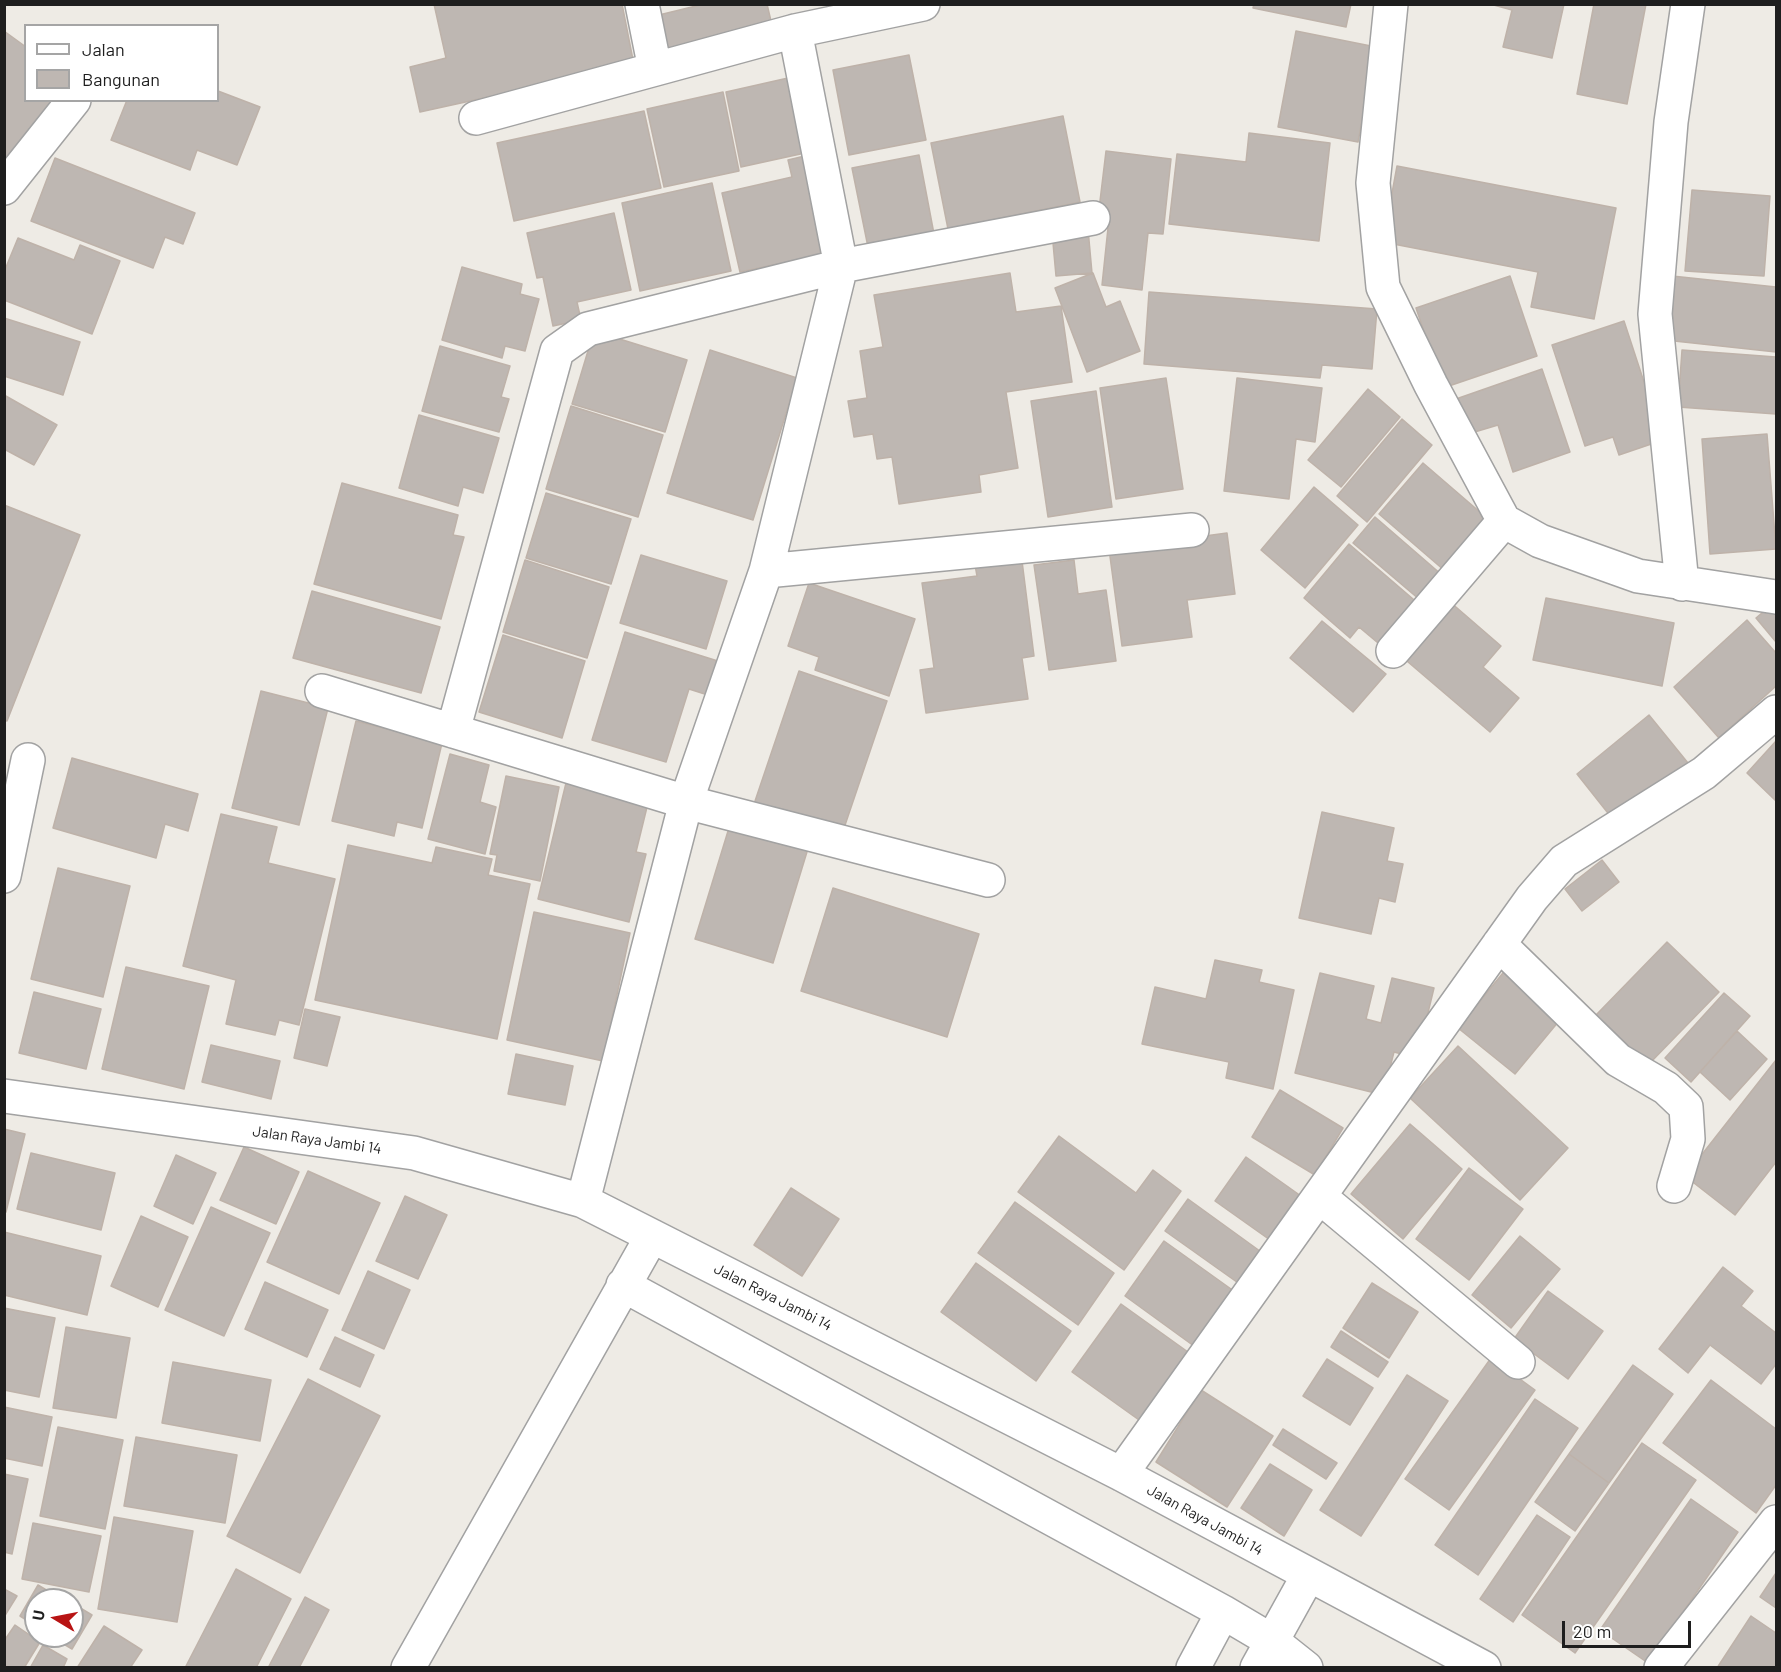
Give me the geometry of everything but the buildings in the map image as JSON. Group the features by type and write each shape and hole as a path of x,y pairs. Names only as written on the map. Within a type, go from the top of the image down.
{"street":[{"path":"642,4 655,69"},
{"path":"1391,4 1373,183 1383,287 1431,385 1504,521 1540,542 1638,576 1776,597"},
{"path":"1683,584 1655,314 1671,122 1688,4"},
{"path":"476,118 795,31 905,6"},
{"path":"583,1201 686,802 766,571 841,266 795,31"},
{"path":"4,188 72,102"},
{"path":"453,730 557,351 588,329 841,266 1093,218"},
{"path":"1393,651 1504,521"},
{"path":"766,571 1192,530"},
{"path":"322,691 686,802 988,880"},
{"path":"1121,1474 1532,898 1564,861 1704,773 1776,711"},
{"path":"4,876 28,760"},
{"path":"1499,944 1618,1060 1666,1088 1686,1107 1689,1139 1674,1186"},
{"name":"Jalan Raya Jambi 14","path":"4,1096 414,1153 583,1201 1121,1474 1308,1576 1484,1668"},
{"path":"1320,1197 1518,1362"},
{"path":"408,1668 652,1236"},
{"path":"623,1285 1223,1612 1264,1654 1306,1668"},
{"path":"1661,1668 1776,1522"},
{"path":"1264,1654 1308,1576"},
{"path":"1193,1668 1223,1612"}]}
